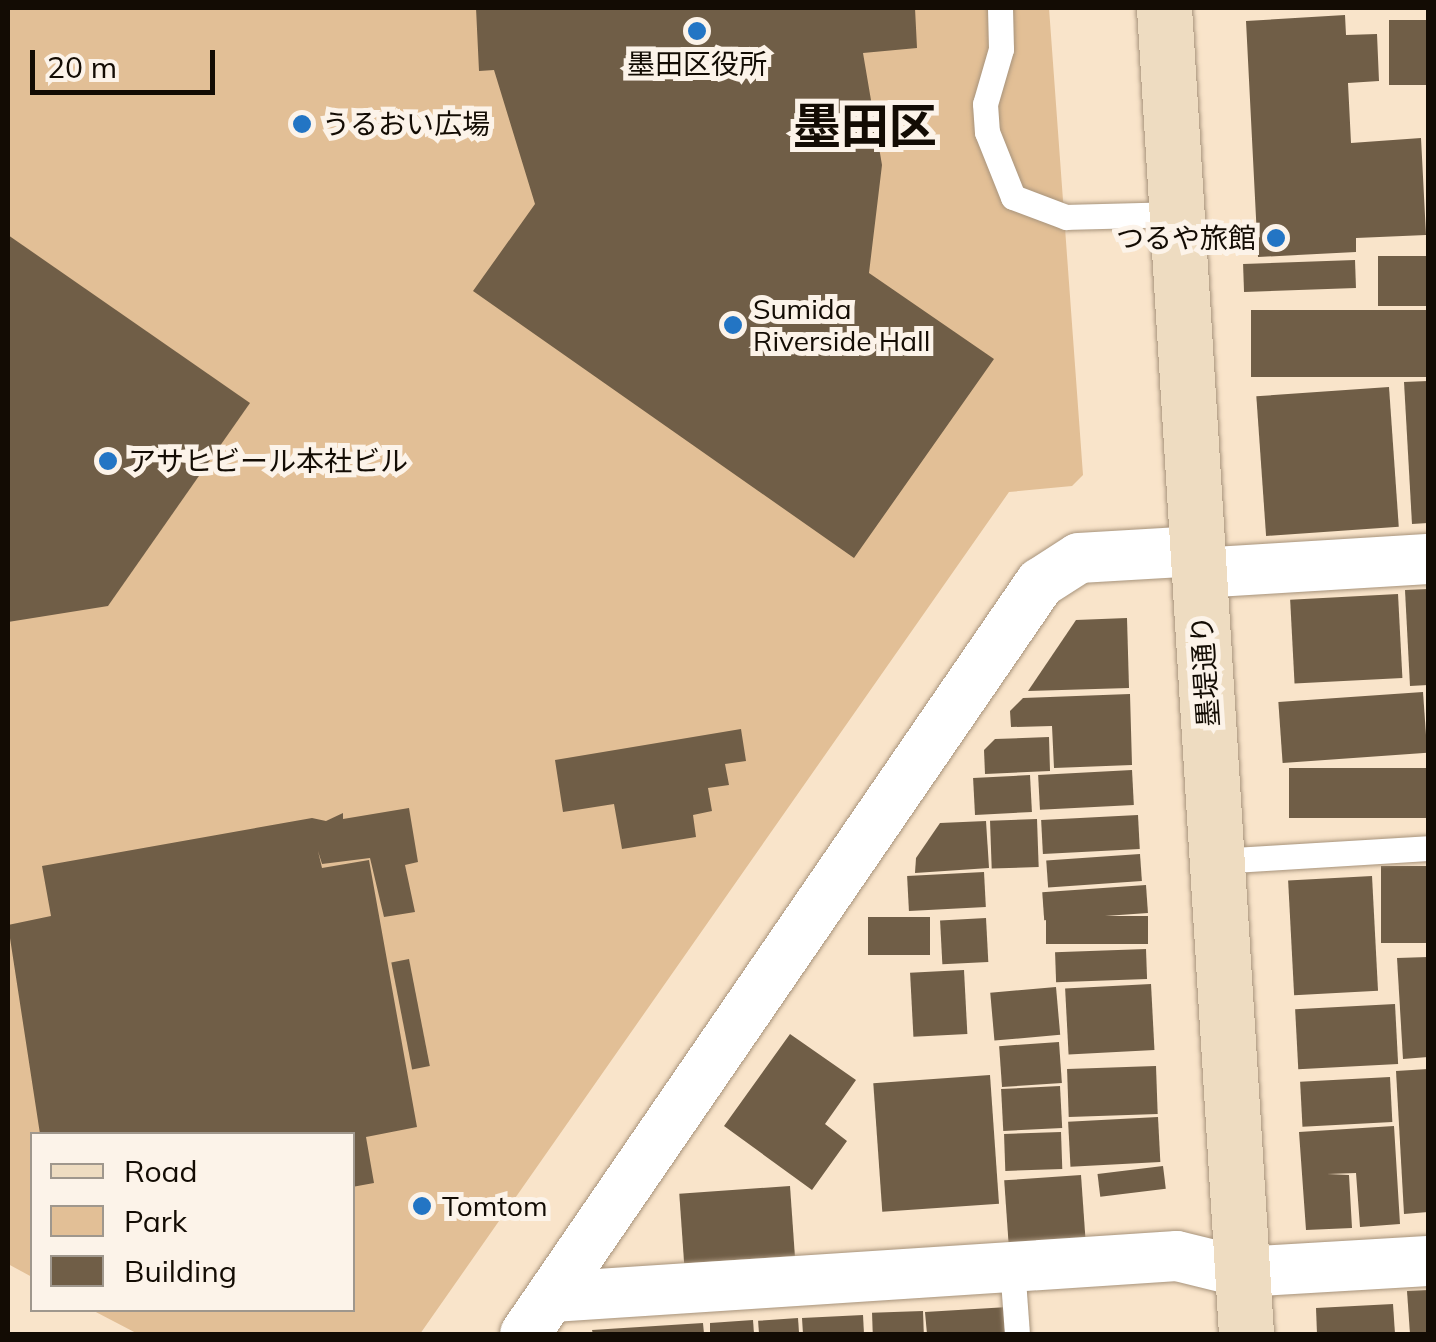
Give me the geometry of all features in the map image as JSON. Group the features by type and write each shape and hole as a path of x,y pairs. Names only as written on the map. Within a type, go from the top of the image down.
{"main road":[{"name":"墨堤通り","path":"1164,8 1246,1334"}],"street":[{"path":"539,1316 1040,583 1079,558 1198,562 1428,559"},
{"path":"539,1316 1012,1266 1177,1256 1242,1272 1428,1261"}],"lane":[{"path":"1000,8 1001,49 985,104 987,132 1013,197 1066,217 1177,214"},
{"path":"1217,861 1428,848"},
{"path":"1012,1266 1017,1334"}],"green space":[{"path":"8,8 1049,8 1083,475 1072,486 1009,492 420,1334 138,1334 96,1312 355,1312 355,1132 30,1132 30,1276 8,1264"}],"building":[{"name":"Sumida Riverside Hall","path":"476,8 915,8 917,48 863,53 882,165 869,273 994,359 854,558 473,291 535,204 494,70 479,71"},
{"path":"1345,15 1346,35 1377,34 1379,81 1348,83 1351,143 1421,138 1426,235 1356,238 1356,252 1258,257 1246,21"},
{"path":"1389,20 1428,20 1428,85 1389,85"},
{"name":"アサヒビール本社ビル","path":"8,235 250,403 108,606 8,622"},
{"path":"1378,256 1428,256 1428,306 1378,306"},
{"path":"1355,260 1356,288 1244,292 1243,264"},
{"path":"1251,310 1428,310 1428,377 1251,377"},
{"path":"1428,381 1428,523 1412,524 1404,382"},
{"path":"1389,387 1399,527 1266,536 1256,396"},
{"path":"1428,589 1428,685 1410,686 1405,590"},
{"path":"1398,594 1402,678 1295,684 1290,600"},
{"path":"1127,618 1129,688 1028,691 1076,620"},
{"path":"1423,692 1427,753 1283,763 1278,702"},
{"path":"1130,694 1132,765 1054,768 1052,726 1011,727 1010,711 1023,698"},
{"path":"741,729 746,761 725,764 729,785 708,788 712,811 693,815 696,837 622,849 614,804 563,812 555,760"},
{"path":"1049,737 1050,771 985,774 984,750 995,739"},
{"path":"1289,768 1428,768 1428,818 1289,818"},
{"path":"1132,770 1134,805 1040,810 1038,775"},
{"path":"1030,775 1032,812 975,815 973,778"},
{"path":"409,808 418,862 405,865 415,912 384,917 370,858 322,864 318,851 322,868 369,860 417,1127 366,1137 374,1183 355,1186 355,1132 40,1132 8,925 51,916 42,866 312,818 326,821 343,813 343,819"},
{"path":"1138,815 1140,849 1043,854 1041,820"},
{"path":"1037,819 1039,867 992,869 990,821"},
{"path":"986,821 989,868 915,873 916,858 940,823"},
{"path":"1140,854 1142,881 1048,887 1046,861"},
{"path":"1381,866 1428,866 1428,943 1381,943"},
{"path":"984,872 986,907 909,911 907,876"},
{"path":"1372,876 1378,991 1294,995 1288,880"},
{"path":"1146,885 1148,913 1044,920 1042,892"},
{"path":"1046,916 1148,916 1148,944 1046,944"},
{"path":"868,917 930,917 930,955 868,955"},
{"path":"986,918 988,962 942,964 940,920"},
{"path":"1146,949 1147,979 1056,982 1055,952"},
{"path":"1428,957 1428,1057 1403,1059 1397,958"},
{"path":"409,959 430,1066 412,1069 391,962"},
{"path":"964,970 967,1034 913,1037 910,973"},
{"path":"1151,984 1154,1050 1069,1054 1065,989"},
{"path":"1056,987 1060,1035 994,1041 990,993"},
{"path":"1395,1004 1398,1064 1298,1069 1295,1009"},
{"path":"790,1034 856,1080 825,1124 847,1141 812,1190 724,1126"},
{"path":"1059,1042 1062,1083 1002,1087 999,1046"},
{"path":"1156,1066 1158,1114 1069,1117 1067,1069"},
{"path":"1428,1069 1428,1212 1404,1214 1396,1071"},
{"path":"990,1075 999,1204 882,1212 873,1083"},
{"path":"1390,1077 1392,1122 1302,1127 1300,1082"},
{"path":"1060,1086 1062,1128 1003,1131 1001,1089"},
{"path":"1158,1117 1160,1162 1070,1167 1068,1122"},
{"path":"1394,1126 1400,1224 1360,1227 1356,1173 1327,1174 1349,1175 1352,1228 1306,1230 1299,1132"},
{"path":"1061,1132 1062,1169 1005,1171 1004,1134"},
{"path":"1163,1166 1166,1189 1100,1197 1097,1174"},
{"path":"1081,1175 1086,1241 1009,1246 1004,1180"},
{"path":"790,1186 795,1256 684,1264 679,1194"},
{"path":"1428,1290 1428,1334 1410,1334 1407,1291"},
{"path":"1393,1304 1395,1334 1317,1334 1316,1308"},
{"path":"1008,1307 1009,1334 927,1334 925,1312"},
{"path":"923,1311 924,1334 873,1334 872,1313"},
{"path":"863,1315 864,1334 803,1334 802,1318"},
{"path":"798,1318 799,1334 759,1334 758,1321"},
{"path":"753,1320 754,1334 710,1334 710,1323"},
{"path":"703,1323 704,1334 593,1334 592,1330"}],"place":[{"name":"墨田区役所","path":"697,31"},
{"name":"うるおい広場","path":"302,124"},
{"name":"つるや旅館","path":"1276,238"},
{"name":"Sumida Riverside Hall","path":"733,325"},
{"name":"アサヒビール本社ビル","path":"108,461"},
{"name":"Tomtom","path":"422,1206"}],"district":[{"name":"墨田区","path":"865,126"}]}
